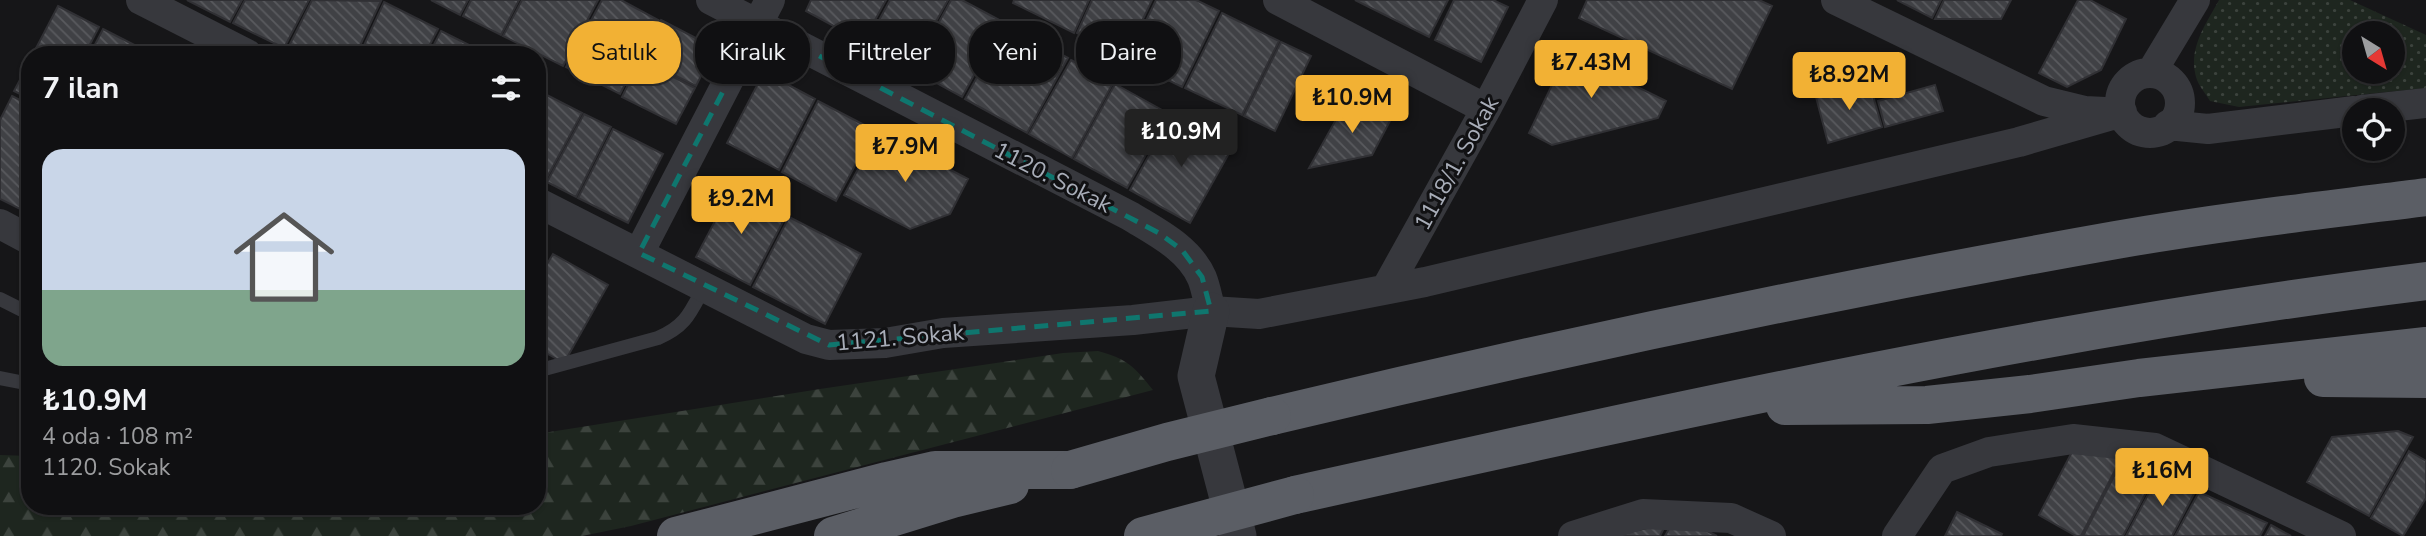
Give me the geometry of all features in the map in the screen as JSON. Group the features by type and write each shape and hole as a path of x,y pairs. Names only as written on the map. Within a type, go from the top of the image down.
{"highway":[{"path":"833,536 952,499 1070,470 1167,442 1471,368 1860,286 2118,239 2426,197"},
{"path":"1143,536 1295,495 1699,405 2160,321 2426,281"},
{"path":"1699,405 1927,405 2426,346"},
{"path":"2139,378 2426,379"},
{"path":"676,536 935,470 1070,470"}],"street":[{"path":"141,0 231,46"},
{"name":"1120. Sokak","path":"711,0 764,12 1159,233 1182,250 1202,277 1211,311"},
{"path":"1278,0 1486,109"},
{"name":"1118/1. Sokak","path":"1387,287 1544,0"},
{"path":"1836,0 2044,101 2085,111 2122,113"},
{"path":"2151,73 2195,0"},
{"path":"639,253 764,12"},
{"path":"2151,73 2168,79 2179,95 2177,114 2168,125 2155,132 2145,132 2127,123 2120,104 2125,85 2141,74 2151,73"},
{"path":"2405,105 2426,103"},
{"path":"2168,125 2208,129 2342,112"},
{"name":"1121. Sokak","path":"546,206 806,339 829,345 885,343 943,333 1133,320 1211,311 1259,314 1387,287 1425,282 1979,152 2122,113"},
{"path":"0,224 21,235"},
{"path":"1211,311 1196,376 1238,536"},
{"path":"1897,536 1942,469 1989,452 2073,439 2155,448 2341,536"},
{"path":"1573,536 1643,514 1731,518 1771,536"}],"lane":[{"path":"546,369 658,338 674,331 687,320 704,287"},
{"path":"0,299 21,310"},
{"path":"0,378 21,382"}],"highlighted area":[{"path":"758,24 1159,233 1182,250 1202,277 1211,311 829,345 639,253"}],"green space":[{"path":"2219,0 2350,0 2396,21 2342,21 2342,84 2405,84 2405,25 2426,35 2426,88 2239,107 2210,101 2197,80 2194,66 2200,37"},
{"path":"1098,351 1116,357 1129,365 1153,390 631,526 582,536 0,536 0,455 21,456 21,515 546,515 546,433 1063,353"}],"building":[{"path":"187,0 242,0 230,22"},
{"path":"245,0 309,0 285,46 233,23"},
{"path":"312,0 381,1 360,46 289,46"},
{"path":"431,0 468,0 460,15"},
{"path":"471,0 519,0 501,35 463,16"},
{"path":"522,0 598,0 587,21 567,21 567,58 563,66 546,58 546,46 523,46 503,36"},
{"path":"602,0 621,0 658,20 657,21 591,21"},
{"path":"811,0 886,0 874,21 824,21 806,11"},
{"path":"890,0 948,0 936,21 879,21"},
{"path":"951,0 962,0 1001,21 969,21 969,84 962,97 938,84 955,84 955,21 940,21"},
{"path":"1014,0 1089,0 1079,21 1076,21 1074,33 1062,27 1062,21 1050,21 1013,3"},
{"path":"1092,0 1152,0 1142,21 1082,21"},
{"path":"1156,0 1196,0 1219,11 1182,87 1176,84 1181,84 1181,21 1146,21"},
{"path":"1355,0 1448,0 1429,37"},
{"path":"1454,0 1493,0 1508,7 1481,62 1435,40"},
{"path":"1587,0 1759,0 1772,6 1732,89 1579,18"},
{"path":"1897,0 1941,0 1932,18"},
{"path":"1944,0 2011,0 2001,19 1935,19"},
{"path":"2078,0 2090,0 2126,19 2101,70 2067,87 2039,73"},
{"path":"384,2 438,29 429,46 364,46"},
{"path":"58,6 99,27 89,46 37,46"},
{"path":"1222,13 1279,41 1242,115 1185,88"},
{"path":"103,29 136,46 94,46"},
{"path":"681,30 695,38 696,86 681,78"},
{"path":"441,31 471,46 433,46"},
{"path":"1281,42 1311,56 1275,131 1244,116"},
{"path":"1572,43 1620,66 1615,76 1666,101 1658,118 1552,145 1529,133"},
{"path":"1062,55 1068,58 1062,69"},
{"path":"1071,60 1076,63 1076,84 1112,84 1072,158 1029,134 1057,84 1062,84 1062,76"},
{"path":"21,78 21,94 14,91"},
{"path":"681,81 695,88 676,124 622,97 628,84 681,84"},
{"path":"1869,82 1882,127 1828,143 1816,97"},
{"path":"600,84 625,84 620,94"},
{"path":"758,84 787,84 815,99 779,170 727,143"},
{"path":"973,84 1054,84 1027,133 965,99"},
{"path":"1115,84 1169,114 1127,188 1074,159"},
{"path":"1935,85 1943,111 1885,127 1878,101"},
{"path":"546,95 582,113 546,179"},
{"path":"12,96 21,100 21,210 0,199 0,120"},
{"path":"1348,98 1390,121 1372,155 1309,168"},
{"path":"818,101 874,130 836,201 782,172"},
{"path":"584,114 611,127 576,197 547,182"},
{"path":"1171,115 1232,148 1190,223 1130,190"},
{"path":"613,129 663,154 628,223 578,198"},
{"path":"878,132 968,179 950,214 910,229 844,195"},
{"path":"733,187 786,216 750,285 696,257"},
{"path":"789,217 861,254 825,324 753,287"},
{"path":"553,254 608,285 564,363 546,353 546,266"},
{"path":"2398,431 2413,437 2369,516 2307,482 2332,437"},
{"path":"2073,450 2124,453 2081,536 2076,536 2039,515"},
{"path":"2409,451 2426,461 2426,498 2403,536 2371,518"},
{"path":"2126,453 2158,470 2123,536 2083,536"},
{"path":"2160,472 2196,490 2172,536 2126,536"},
{"path":"2199,492 2267,523 2260,536 2175,536"},
{"path":"1957,512 2002,534 2001,536 1945,536"},
{"path":"1666,524 1660,536 1611,536"},
{"path":"1671,525 1699,527 1717,536 1665,536"},
{"path":"2271,525 2291,536 2265,536"}]}
